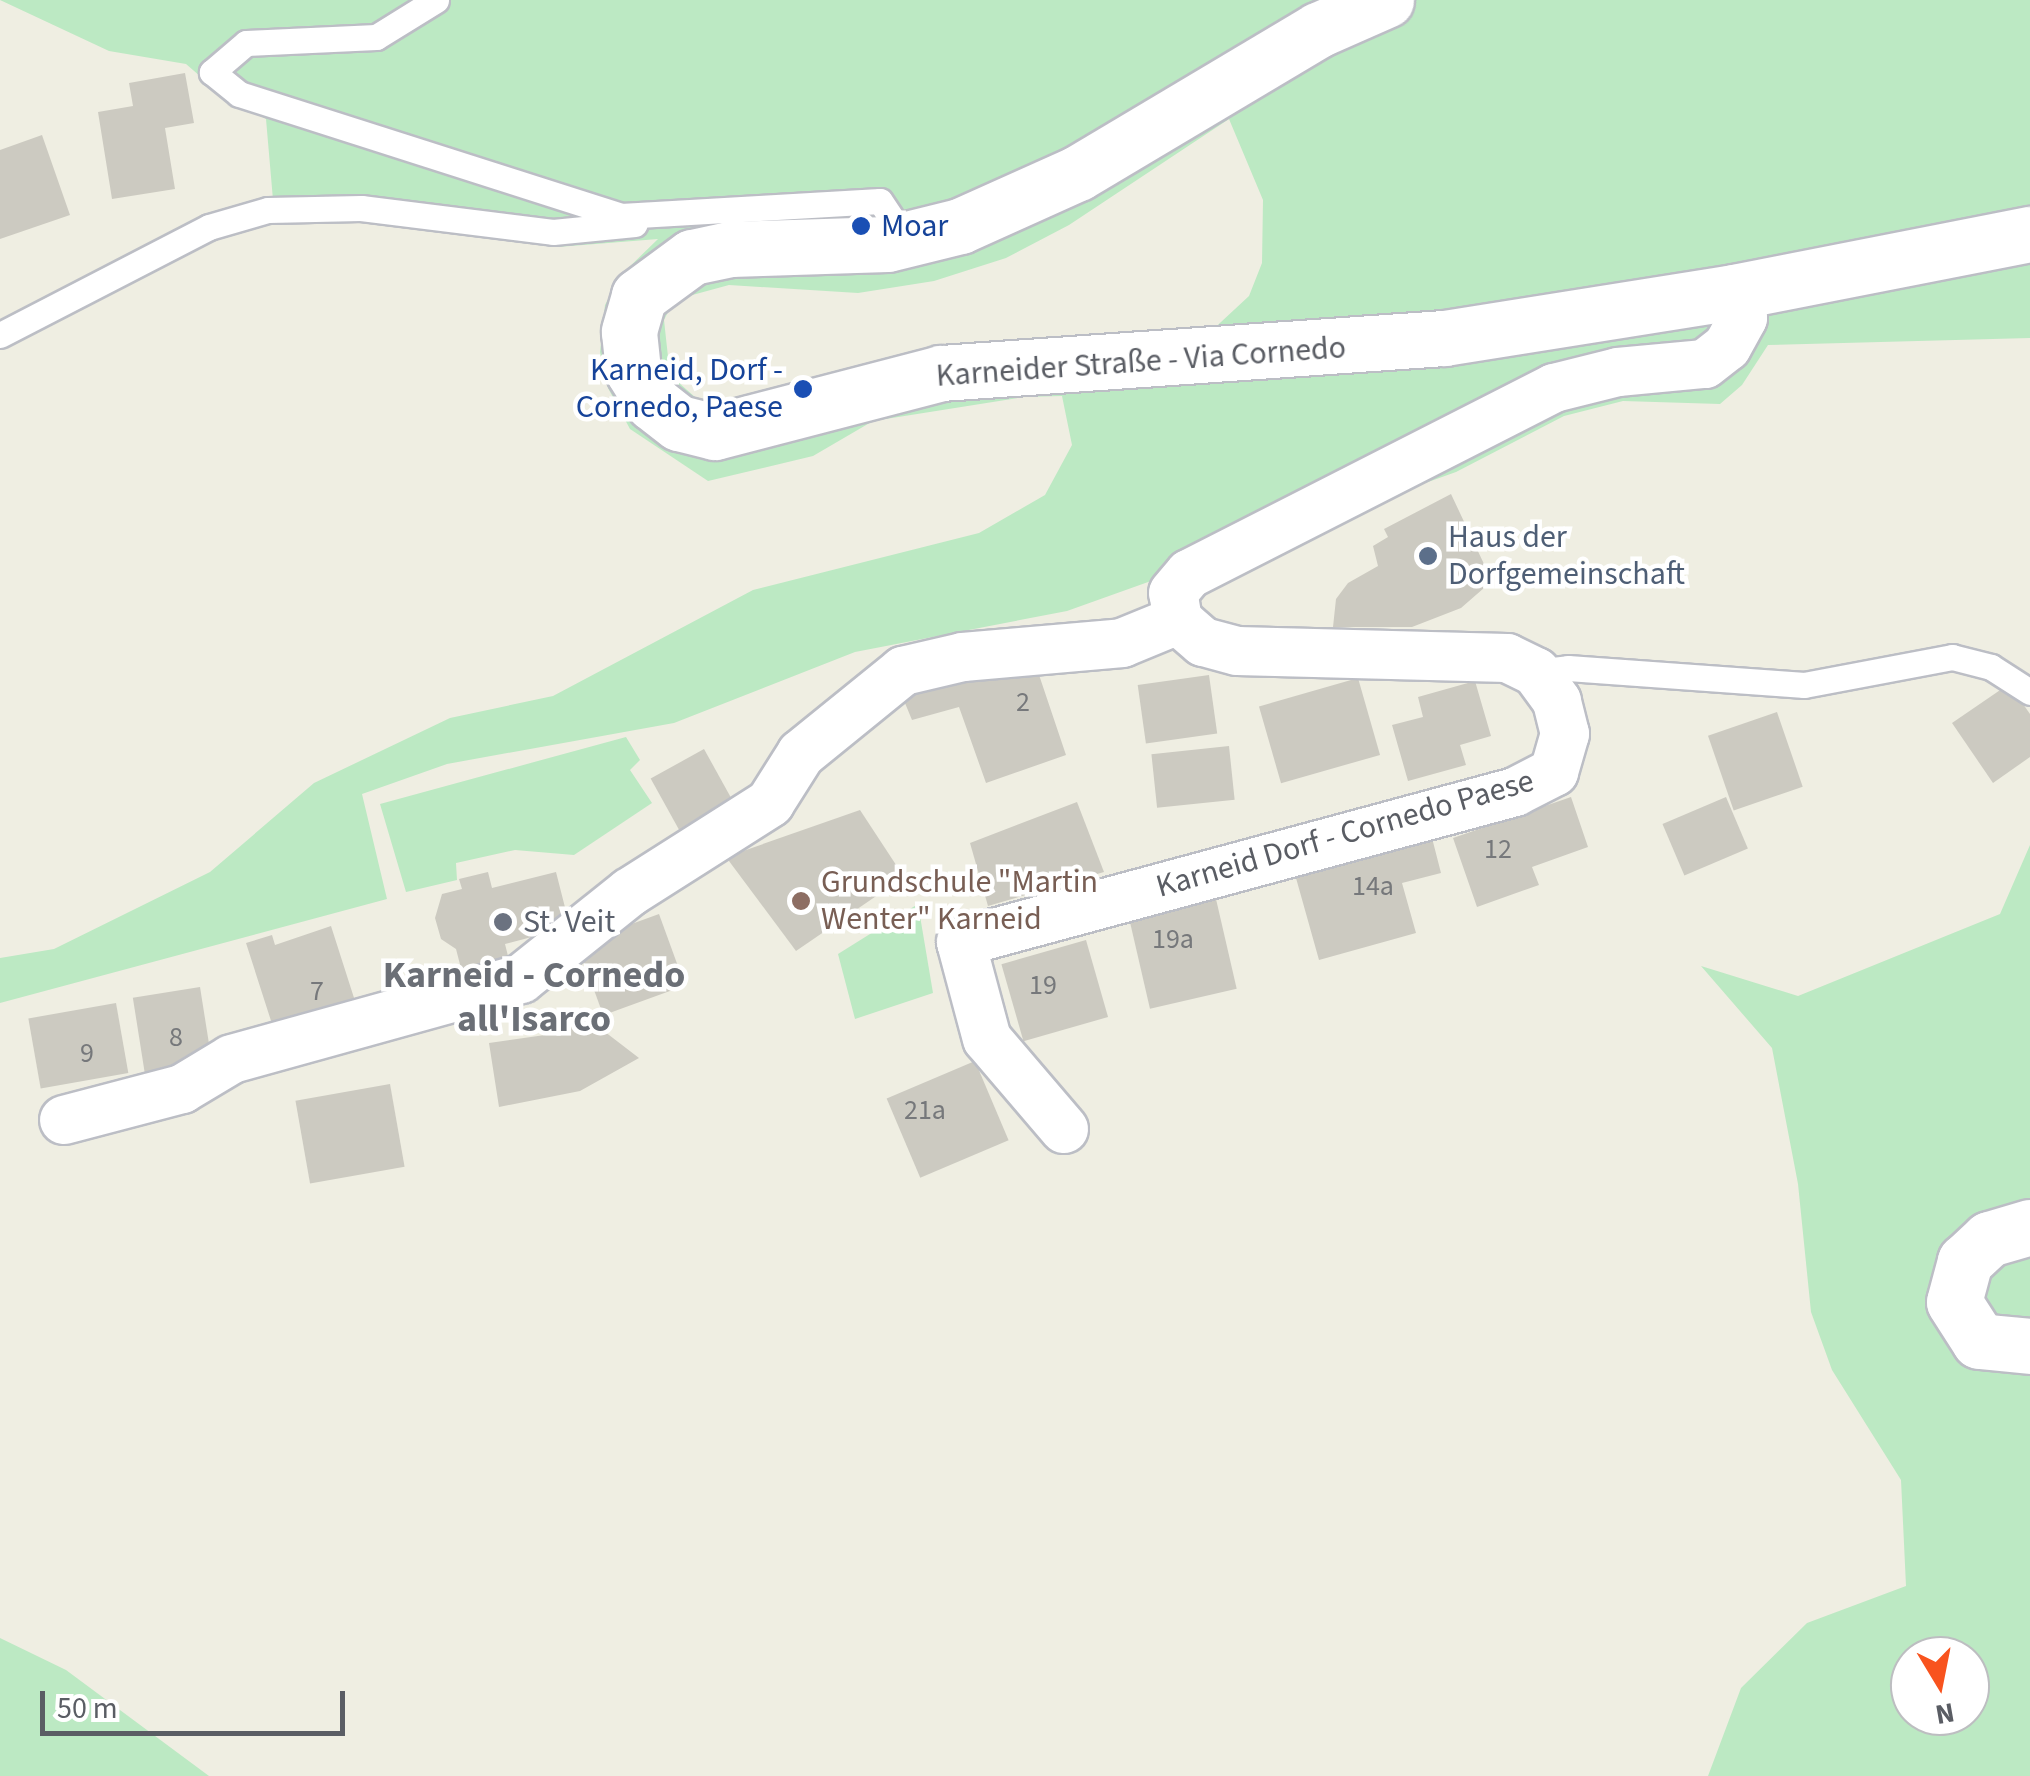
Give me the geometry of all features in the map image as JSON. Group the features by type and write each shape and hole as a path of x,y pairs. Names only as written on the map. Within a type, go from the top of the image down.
{"street":[{"name":"Karneider Straße - Via Cornedo","path":"1386,0 1318,30 1014,206 906,240 730,249 692,257 639,296 629,332 633,371 653,402 679,423 715,432 942,373 1444,338 1734,292 2030,234"},
{"path":"1536,672 1508,658 1237,650 1202,642 1178,620 1173,594 1189,574 1554,388 1618,372 1705,364 1727,346 1743,318 1734,292"},
{"path":"64,1120 182,1089 232,1059 520,978 630,892 770,803 801,754 903,671 963,657 1122,642 1178,620"},
{"name":"Karneid Dorf - Cornedo Paese","path":"1064,1129 987,1039 960,942 1515,792 1554,772 1565,734 1558,701 1536,672"},
{"path":"2030,1227 1988,1238 1966,1261 1954,1302 1980,1341 2030,1346"}],"lane":[{"path":"436,0 376,37 246,43 212,72 239,94 621,216 880,201 906,240"},
{"path":"0,335 209,228 268,210 361,208 552,232 612,230 694,210"},
{"path":"1536,672 1568,668 1804,685 1952,657 1992,668 2030,692"}],"green space":[{"path":"0,0 2030,0 2030,338 1768,345 1742,385 1720,404 1623,401 1564,416 1456,472 1067,611 855,652 674,723 447,764 362,794 387,899 0,1003 0,958 54,949 210,872 314,783 450,718 553,696 753,590 979,533 1045,495 1072,445 1062,396 1024,397 873,421 813,456 708,481 630,429 608,388 600,352 605,305 620,276 658,239 558,247 380,222 275,223 266,119 223,96 186,64 109,51","holes":["1229,119 1263,200 1262,263 1249,296 1207,335 942,348 704,405 670,375 664,320 674,300 729,285 858,293 934,281 1006,258 1069,225"]},
{"path":"626,737 640,760 630,770 652,803 574,855 515,850 456,863 457,880 406,892 380,804"},
{"path":"2030,845 2030,1776 1708,1776 1741,1688 1807,1623 1906,1586 1901,1480 1832,1370 1811,1312 1798,1184 1772,1048 1701,966 1798,996 2000,914"},
{"path":"918,904 933,993 855,1019 838,954"},
{"path":"0,1638 66,1670 209,1776 0,1776"}],"building":[{"path":"185,73 194,123 165,128 175,189 112,199 98,112 133,106 129,83"},
{"path":"42,135 70,215 0,239 0,150"},
{"name":"Haus der Dorfgemeinschaft","path":"1451,494 1492,581 1461,608 1412,627 1333,627 1336,599 1348,583 1378,566 1373,546 1388,537 1384,529"},
{"path":"1035,663 1066,755 986,783 959,707 912,720 900,691"},
{"path":"1209,675 1217,733 1146,743 1138,685"},
{"path":"1358,678 1380,755 1281,783 1259,706"},
{"path":"1475,681 1491,736 1460,745 1466,765 1408,781 1392,725 1423,717 1418,697"},
{"path":"2009,684 2030,714 2030,757 1993,783 1952,723"},
{"path":"1777,712 1803,787 1734,810 1708,736"},
{"path":"1229,746 1235,800 1157,808 1151,754"},
{"path":"704,749 738,810 685,840 651,779"},
{"path":"1571,797 1588,847 1532,867 1539,885 1477,907 1453,838"},
{"path":"1726,797 1748,849 1684,876 1662,824"},
{"path":"1077,802 1104,872 988,906 970,843"},
{"path":"860,810 904,877 796,951 726,857"},
{"path":"1431,834 1441,873 1402,883 1416,933 1319,960 1296,878"},
{"name":"St. Veit","path":"488,872 492,888 556,872 570,927 505,944 511,968 464,980 456,949 441,939 435,918 442,894 462,889 459,879"},
{"path":"1216,899 1237,989 1150,1009 1129,919"},
{"path":"659,914 685,985 603,1015 577,944"},
{"path":"331,926 355,1001 273,1027 246,943 272,935 275,945"},
{"path":"1086,940 1108,1017 1023,1041 1001,964"},
{"path":"200,987 212,1062 145,1073 133,998"},
{"path":"116,1003 128,1073 41,1088 28,1018"},
{"path":"583,1015 639,1058 580,1091 499,1107 489,1043 559,1033"},
{"path":"975,1061 1009,1140 920,1178 887,1099"},
{"path":"390,1084 405,1167 310,1183 295,1101"}],"place":[{"name":"Moar","path":"861,226"},
{"name":"Karneid, Dorf - Cornedo, Paese","path":"803,389"},
{"name":"Haus der Dorfgemeinschaft","path":"1428,556"},
{"name":"Grundschule \"Martin Wenter\" Karneid","path":"801,901"},
{"name":"St. Veit","path":"503,922"}],"district":[{"name":"Karneid - Cornedo all'Isarco","path":"534,998"}]}
